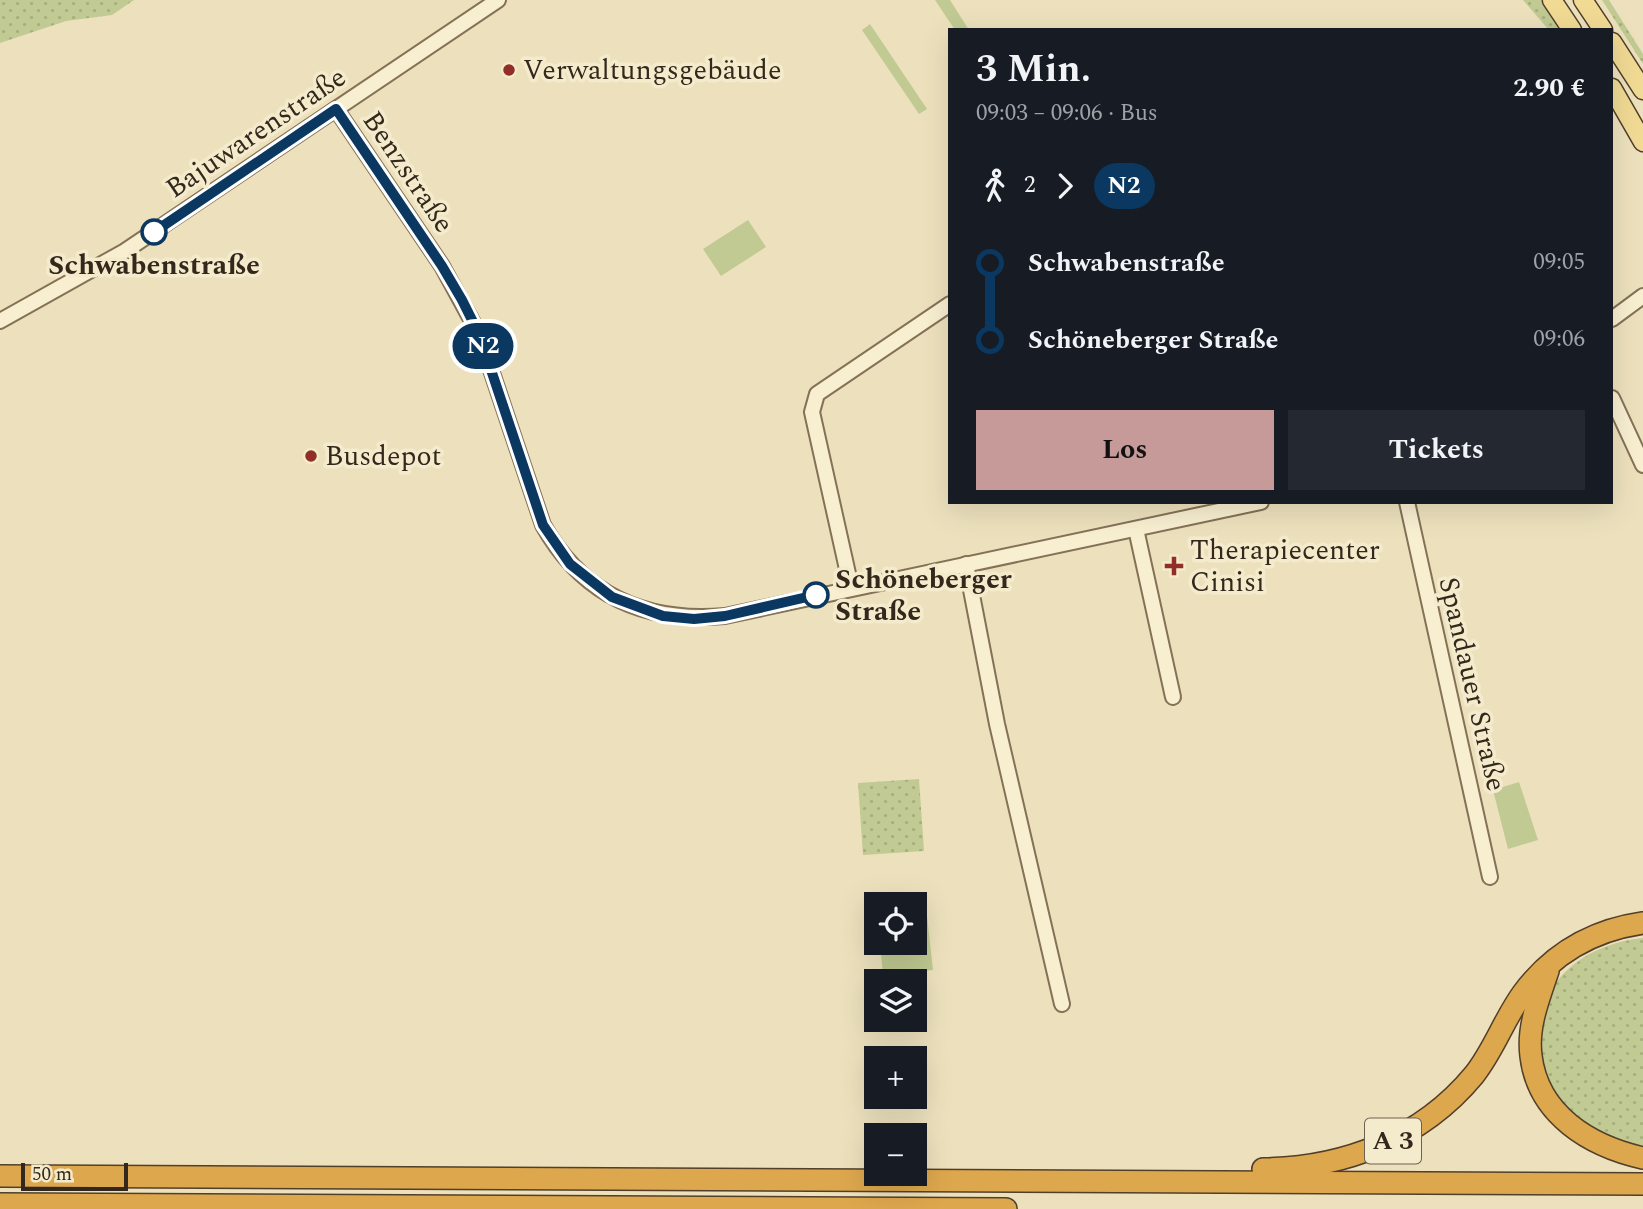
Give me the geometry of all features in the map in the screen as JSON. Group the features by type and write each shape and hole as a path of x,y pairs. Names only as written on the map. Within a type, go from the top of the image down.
{"highway":[{"name":"A 3","path":"1159,1182 1183,1169 1281,1169 1332,1161 1378,1148 1404,1135 1455,1096 1475,1073 1523,993 1551,963 1573,946 1594,935 1643,923"},
{"path":"1551,963 1531,1032 1531,1054 1536,1079 1554,1110 1575,1130 1603,1146 1643,1158"},
{"name":"A 3","path":"0,1176 1643,1184"},
{"path":"0,1204 1006,1209"}],"main road":[{"path":"1552,0 1571,28"},
{"path":"1583,0 1602,28"},
{"path":"1613,44 1643,90"},
{"path":"1613,90 1643,142"}],"street":[{"name":"Bajuwarenstraße","path":"0,321 125,251 498,0"},
{"name":"Benzstraße","path":"336,109 442,266 468,311 479,334 543,525 570,564 612,597 635,607 663,616 694,619 725,616 851,587 1252,504"},
{"path":"1613,318 1643,296"},
{"path":"851,587 812,412 813,401 817,394 948,305"},
{"path":"1613,400 1643,465"},
{"name":"Spandauer Straße","path":"1407,504 1490,877"},
{"path":"1136,529 1173,697"},
{"path":"966,564 995,715 1062,1004"}],"green space":[{"path":"0,0 134,0 112,15 66,21 0,43"},
{"path":"935,0 950,0 968,28 954,28"},
{"path":"1523,0 1546,0 1564,28 1547,28"},
{"path":"1602,0 1609,0 1643,54 1643,64"},
{"path":"870,24 927,109 919,114 862,30"},
{"path":"748,220 766,247 721,276 703,249"},
{"path":"919,779 924,851 863,855 858,783"},
{"path":"1519,782 1538,840 1508,849 1493,790"},
{"path":"927,916 933,970 882,969 881,955 927,955"},
{"path":"1643,938 1643,1147 1592,1129 1566,1111 1550,1086 1539,1043 1540,1019 1547,998 1559,979 1595,951"}],"bus line":[{"name":"N2","path":"154,232 336,109 462,300 479,334 543,525 554,546 570,564 612,597 663,616 694,619 725,616 816,595"}],"place":[{"name":"Verwaltungsgebäude","path":"509,70"},
{"name":"Schwabenstraße","path":"154,232"},
{"name":"Busdepot","path":"311,456"},
{"name":"Therapiecenter Cinisi","path":"1174,566"},
{"name":"Schöneberger Straße","path":"816,595"}]}
